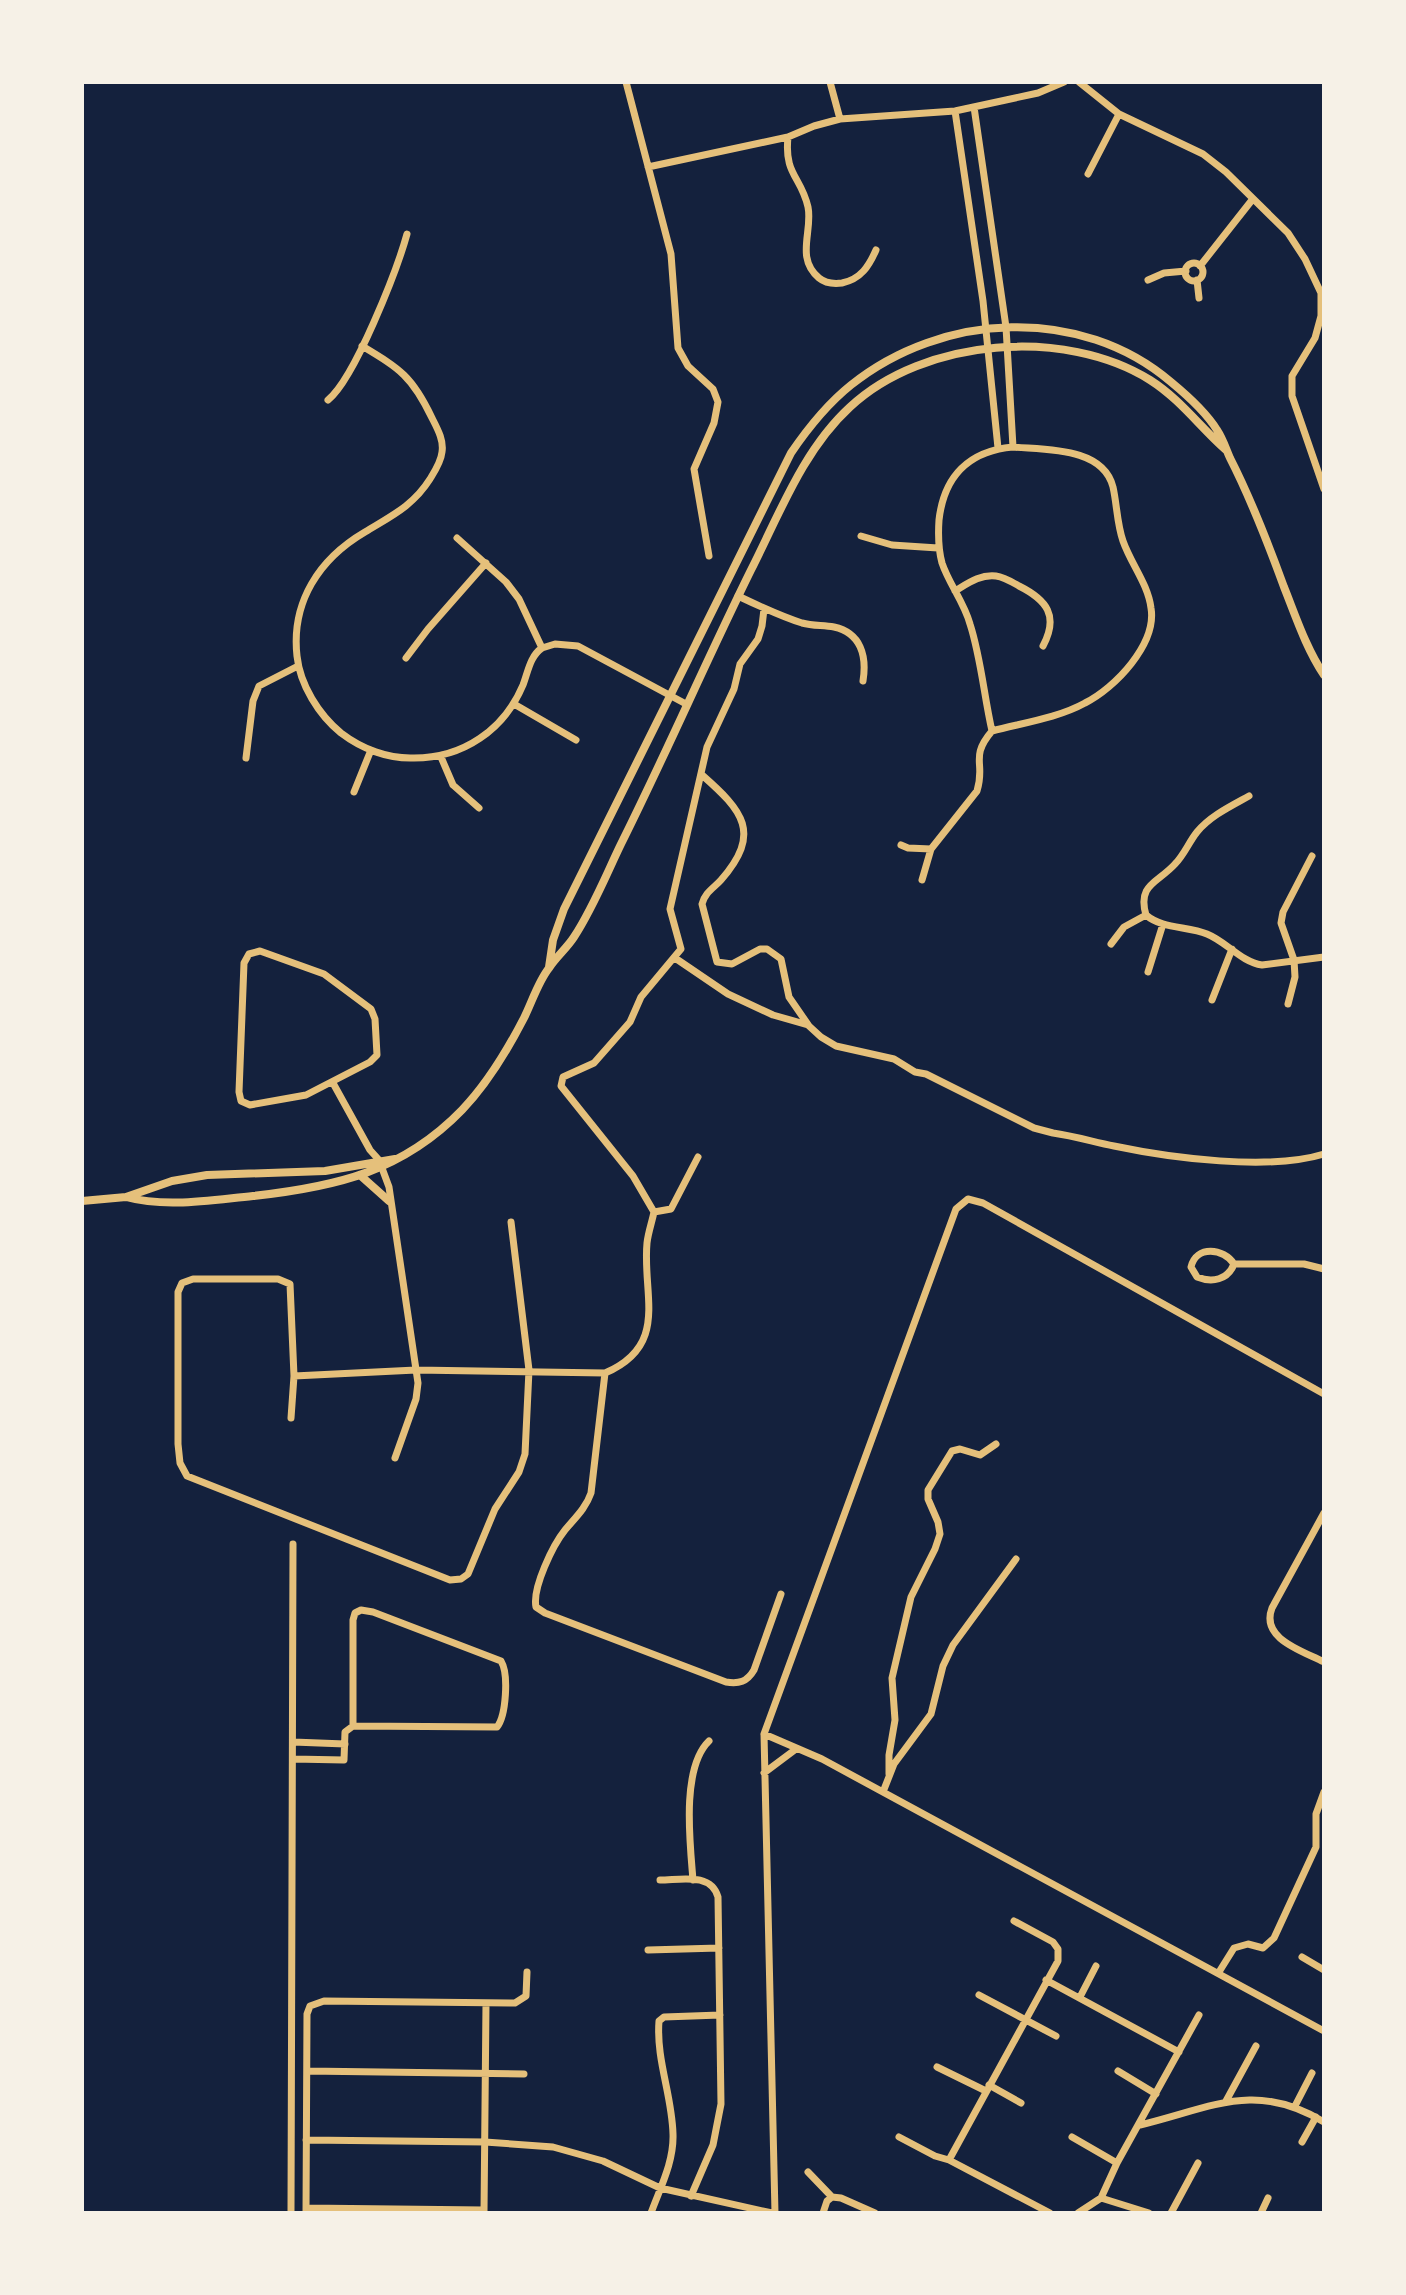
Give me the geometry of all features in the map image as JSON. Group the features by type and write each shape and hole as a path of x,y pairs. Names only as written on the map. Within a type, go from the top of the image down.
{"street":[{"path":"626,82 671,254 678,348 688,366 713,389 718,402 714,423 694,469 709,556"},
{"path":"830,82 840,119"},
{"path":"648,167 788,137 840,119 955,111 1038,93 1064,82"},
{"path":"1079,82 1119,114 1191,147 1226,172 1295,242 1321,293 1320,328 1297,366 1291,385 1294,406 1324,489"},
{"path":"974,107 1006,327 1013,447"},
{"path":"955,111 983,301 998,448"},
{"path":"1088,174 1119,114"},
{"path":"788,137 786,151 789,168 809,211 806,252 812,271 827,283 839,284 862,274 876,250"},
{"path":"1200,266 1252,200"},
{"path":"328,400 344,384 396,270 407,234"},
{"path":"1197,280 1187,277 1186,271 1191,264 1200,266"},
{"path":"1197,280 1203,274 1200,266"},
{"path":"1148,280 1164,273 1186,271"},
{"path":"1197,280 1199,298"},
{"path":"549,967 553,940 564,909 791,453 820,414 852,384 904,353 964,334 1037,326 1069,331 1132,354 1161,373 1204,413 1216,429 1250,501 1303,636 1324,675"},
{"path":"362,346 413,382 442,442 440,461 412,502 342,547 304,594 296,625 298,666 308,691 324,716 346,737 371,750 409,759 441,757 475,742 491,730 514,704 535,655 542,648 555,644 578,646 686,704"},
{"path":"126,1197 151,1202 209,1200 318,1186 361,1176 395,1159 438,1131 474,1097 501,1059 549,967 585,919 798,476 821,441 851,407 884,382 943,357 1008,348 1073,350 1114,362 1174,397 1226,450"},
{"path":"991,379 1008,377"},
{"path":"922,880 931,849 977,791 980,782 978,751 992,731 1088,702 1139,654 1150,634 1152,619 1149,597 1123,542 1113,486 1103,468 1094,461 1069,453 998,448 973,458 953,475 943,498 938,548 964,607 976,644 992,731"},
{"path":"861,536 892,545 938,548"},
{"path":"457,538 486,563 519,599 542,648"},
{"path":"406,658 486,563"},
{"path":"955,591 973,580 996,576 1027,589 1045,603 1049,611 1051,629 1043,646"},
{"path":"738,596 805,624 831,627 851,635 859,641 866,665 863,681"},
{"path":"294,1376 416,1370 605,1373 622,1365 640,1345 648,1321 651,1296 647,1243 654,1212 633,1176 561,1086 563,1077 594,1063 620,1034 630,1022 641,997 681,949 670,909 707,747 734,689 744,656 758,639 764,609"},
{"path":"246,758 253,701 259,686 298,666"},
{"path":"514,704 576,740"},
{"path":"354,792 371,750"},
{"path":"441,757 453,785 479,808"},
{"path":"702,775 730,803 743,826 745,837 742,852 731,870 703,897 713,954 722,965 732,964 754,950 767,949 775,954 781,959 789,997 809,1026 836,1046 894,1059 1034,1128 1053,1133 1173,1155 1233,1160 1300,1161 1324,1154"},
{"path":"1146,915 1144,900 1147,888 1178,861 1208,821 1249,796"},
{"path":"901,845 931,849"},
{"path":"1288,1004 1295,977 1294,960 1283,933 1283,912 1312,856"},
{"path":"1146,915 1163,924 1208,935 1252,964 1324,957"},
{"path":"1111,944 1124,927 1146,915"},
{"path":"1148,972 1163,924"},
{"path":"1212,1000 1232,949"},
{"path":"260,951 324,974 371,1009 375,1019 377,1055 333,1083 306,1095 250,1105 241,1101 244,963 249,954 260,951"},
{"path":"675,958 728,994 773,1015 809,1026"},
{"path":"333,1083 381,1164 389,1187 418,1389 395,1458"},
{"path":"654,1212 671,1209 698,1157"},
{"path":"82,1201 126,1197 172,1181 207,1175 325,1171 381,1164"},
{"path":"361,1176 389,1201"},
{"path":"306,2140 529,2144 580,2153 614,2165 660,2188 774,2213 764,1734 949,1221 959,1204 968,1199 983,1203 1324,1394"},
{"path":"291,1418 294,1376 291,1287 288,1282 278,1279 193,1279 182,1283 177,1300 178,1444 182,1470 197,1482 456,1580 465,1577 471,1570 495,1509 523,1463 529,1370 511,1222"},
{"path":"1211,1251 1229,1256 1234,1264 1229,1273 1214,1280 1197,1277 1191,1267 1198,1255 1211,1251"},
{"path":"1234,1264 1304,1264 1324,1269"},
{"path":"605,1373 591,1493 584,1508 556,1543 535,1593 536,1607 613,1640 736,1683 748,1678 754,1670 781,1594"},
{"path":"883,1792 889,1774 895,1716 891,1681 909,1604 935,1549 940,1530 927,1495 929,1485 948,1456 960,1449 980,1455 996,1444"},
{"path":"1324,1513 1272,1608 1269,1622 1271,1631 1279,1638 1324,1662"},
{"path":"291,2213 293,1544"},
{"path":"889,1774 929,1719 944,1661 957,1638 1016,1559"},
{"path":"293,1759 344,1760 345,1732 353,1726 494,1729 502,1720 504,1666 501,1661 361,1610 355,1613 353,1620 353,1726"},
{"path":"764,1734 822,1759 1324,2031"},
{"path":"693,1880 692,1780 697,1757 709,1741"},
{"path":"293,1742 345,1744"},
{"path":"764,1773 796,1749"},
{"path":"1219,1972 1234,1948 1248,1944 1263,1948 1274,1938 1316,1847 1316,1814 1324,1792"},
{"path":"660,1880 706,1880 716,1890 722,2080 717,2129 704,2170 691,2196"},
{"path":"949,2160 1058,1961 1058,1949 1053,1942 1014,1921"},
{"path":"648,1950 719,1948"},
{"path":"1302,1957 1324,1970"},
{"path":"1080,1997 1096,1966"},
{"path":"486,2003 484,2212 306,2211 307,2014 310,2006 315,2002 515,2003 524,1999 527,1992 527,1972"},
{"path":"1046,1980 1179,2052"},
{"path":"979,1995 1056,2036"},
{"path":"651,2213 668,2167 674,2135 659,2052 659,2021 666,2017 720,2015"},
{"path":"1078,2213 1101,2198 1117,2163 1199,2015"},
{"path":"1226,2101 1256,2046"},
{"path":"937,2067 1021,2103"},
{"path":"307,2071 524,2074"},
{"path":"1118,2071 1156,2094"},
{"path":"1295,2106 1312,2073"},
{"path":"1140,2125 1226,2101 1260,2100 1295,2106 1324,2122"},
{"path":"1302,2142 1316,2117"},
{"path":"899,2137 1050,2213"},
{"path":"1072,2137 1117,2163"},
{"path":"1171,2213 1198,2163"},
{"path":"808,2172 832,2197 875,2213"},
{"path":"823,2213 832,2197"},
{"path":"1101,2198 1149,2213"},
{"path":"1261,2213 1268,2198"}]}
